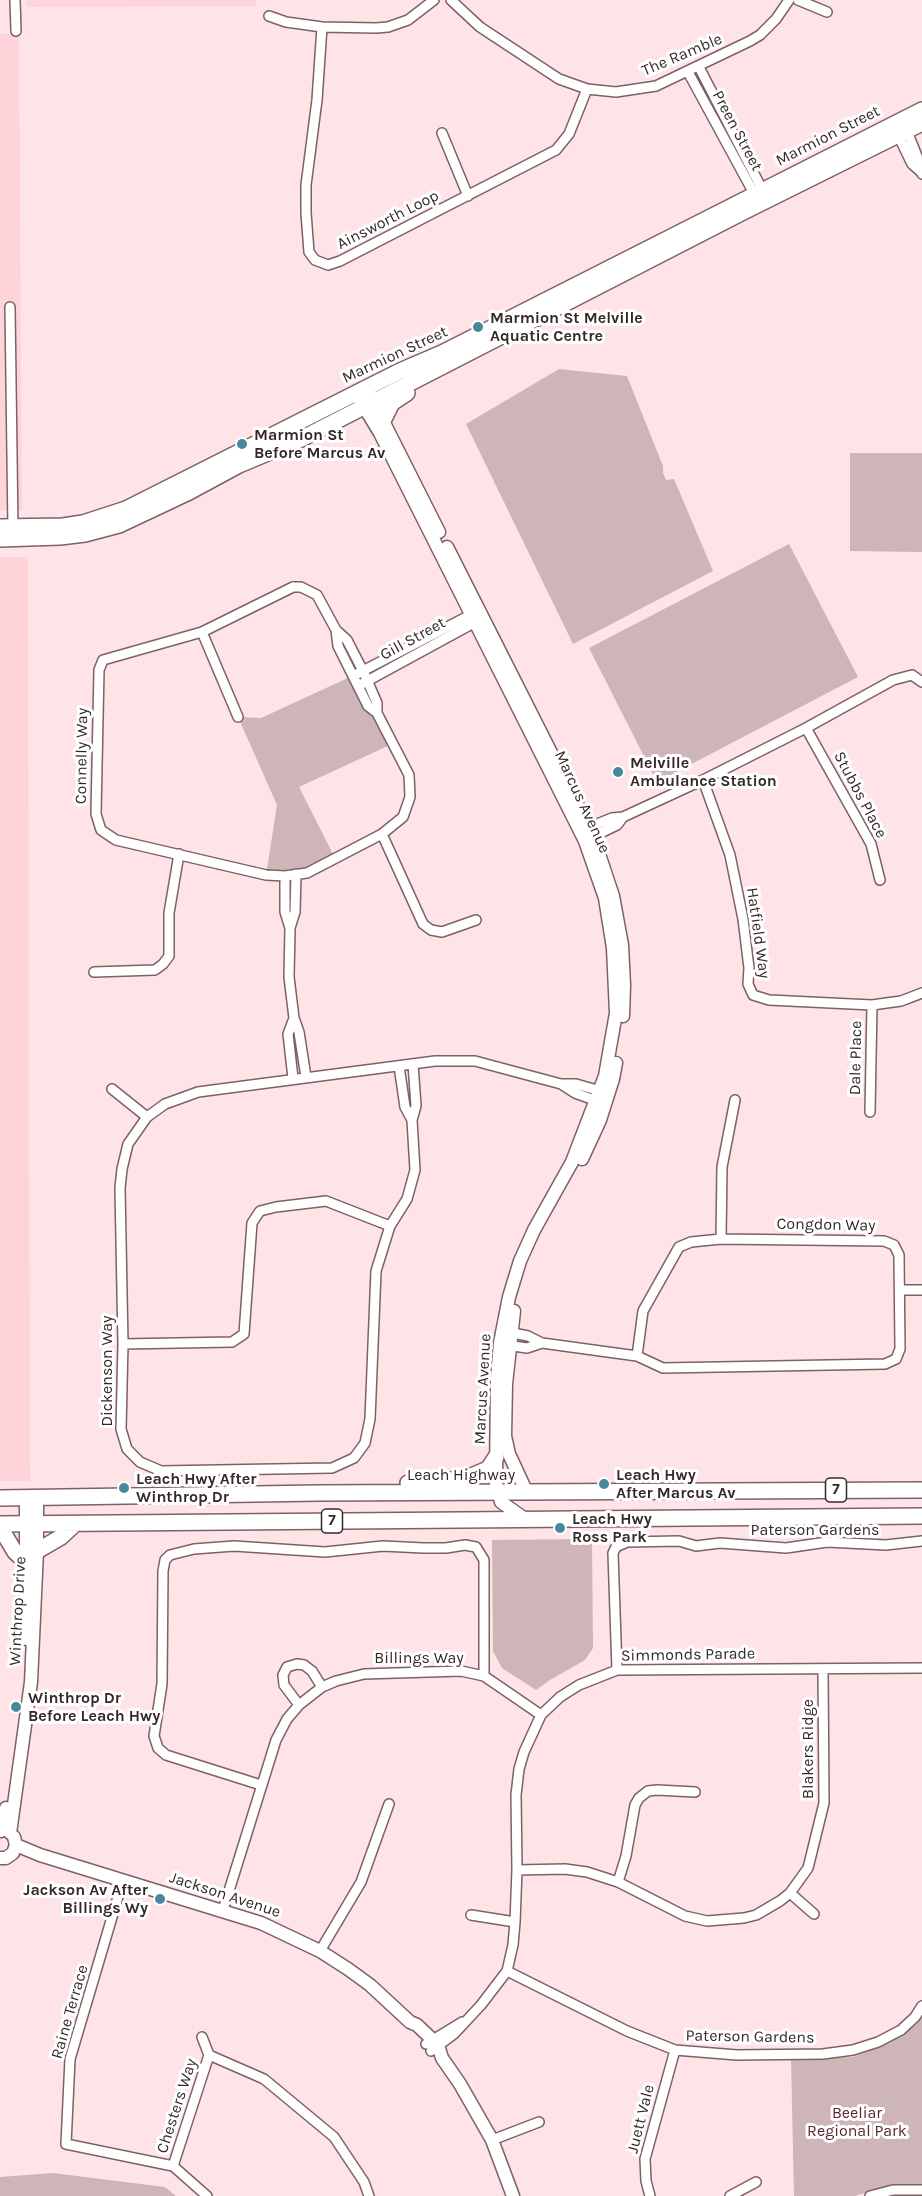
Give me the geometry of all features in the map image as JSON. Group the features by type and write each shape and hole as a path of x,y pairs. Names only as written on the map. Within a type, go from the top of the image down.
{"main road":[{"name":"Marmion Street","path":"365,397 452,349 899,127 922,110"},
{"name":"Marmion Street","path":"899,127 922,123"},
{"name":"Marmion Street","path":"7,533 83,523 126,509 365,397 456,359 760,197"},
{"path":"383,421 392,403 456,359"},
{"path":"319,1493 352,1485 426,1483 464,1479 488,1469 496,1458"},
{"name":"Leach Highway","path":"0,1498 319,1493 922,1490"},
{"path":"750,1491 768,1500 861,1501 864,1508 857,1515"},
{"name":"7","path":"0,1526 922,1516"},
{"path":"0,1526 15,1552 32,1556 61,1537 75,1524"}],"street":[{"path":"15,0 16,31"},
{"path":"269,16 286,22 322,27 388,27 408,20 435,0"},
{"name":"The Ramble","path":"452,0 480,27 559,79 587,89 616,92 656,86 699,67 760,35 776,19 789,0"},
{"path":"798,0 827,12"},
{"name":"Ainsworth Loop","path":"322,27 317,100 306,185 306,213 309,252 315,260 328,265 340,261 556,150 569,134 587,89"},
{"name":"Preen Street","path":"699,67 760,197"},
{"name":"Preen Street","path":"688,72 760,197"},
{"path":"899,127 920,161 922,173"},
{"path":"442,133 468,196"},
{"path":"7,533 10,307"},
{"name":"Marcus Avenue","path":"365,397 383,421 477,617"},
{"name":"Marcus Avenue","path":"365,397 385,443 477,617 587,834 605,898 613,948 616,1013 603,1097 572,1161 534,1230 520,1261 509,1297 496,1458 498,1493"},
{"name":"Connelly Way","path":"293,586 301,587 317,595 336,630 338,646 368,706 377,713 409,775 410,797 404,817 382,834 307,873 285,876 266,875 116,840 101,830 96,814 99,670 103,660 202,632 293,586"},
{"name":"Gill Street","path":"353,676 477,617"},
{"name":"Gill Street","path":"358,686 477,617"},
{"name":"Connelly Way","path":"336,630 348,640 377,703 377,713"},
{"path":"202,632 238,717"},
{"path":"587,834 612,818 623,817 703,780 894,680 912,675 922,682"},
{"name":"Stubbs Place","path":"806,728 871,844 880,880"},
{"name":"Hatfield Way","path":"703,780 730,855 743,919 748,984 753,995 770,1000 872,1005 901,1001 922,993"},
{"path":"382,834 423,924 431,930 442,932 476,920"},
{"path":"94,972 155,970 164,964 169,956 169,913 179,854"},
{"path":"296,874 295,912 290,928 289,976 294,1018 299,1032 306,1077"},
{"path":"285,876 285,912 290,928"},
{"name":"Dale Place","path":"870,1112 872,1005"},
{"path":"293,1078 288,1034 294,1018"},
{"name":"Dickenson Way","path":"413,1064 416,1106 412,1120 415,1170 407,1199 390,1226 376,1271 370,1419 365,1443 354,1458 332,1468 161,1471 140,1462 127,1449 121,1429 123,1344 120,1188 128,1144 147,1118 165,1104 198,1092 435,1060 475,1062 561,1084 575,1093 603,1097"},
{"name":"Dickenson Way","path":"399,1066 405,1107 412,1120"},
{"path":"112,1089 147,1118"},
{"path":"721,1239 722,1167 735,1100"},
{"path":"123,1344 232,1342 244,1334 252,1223 260,1211 326,1201 390,1226"},
{"name":"Congdon Way","path":"505,1338 528,1336 542,1343 637,1356 663,1368 885,1364 896,1359 900,1349 899,1255 894,1245 884,1241 721,1239 691,1242 679,1247 643,1311 637,1356"},
{"path":"900,1290 922,1290"},
{"name":"Marcus Avenue","path":"505,1338 506,1441 527,1493"},
{"path":"498,1493 501,1502 525,1519"},
{"name":"Winthrop Drive","path":"4,1831 26,1652 32,1556 32,1498"},
{"name":"Paterson Gardens","path":"617,1670 613,1553 616,1547 627,1542 679,1541 696,1546 720,1543 786,1548 827,1542 886,1545 922,1541"},
{"path":"261,1785 166,1755 158,1748 154,1737 162,1684 163,1571 165,1560 170,1556 194,1550 234,1546 325,1552 383,1546 446,1548 465,1545 476,1547 484,1560 484,1676"},
{"path":"299,1705 284,1685 283,1676 288,1667 297,1664 304,1665 312,1671 322,1687"},
{"name":"Simmonds Parade","path":"434,2047 481,2005 507,1971 515,1922 516,1795 519,1768 541,1715 560,1698 579,1685 617,1670 922,1668"},
{"name":"Blakers Ridge","path":"517,1870 564,1869 587,1872 618,1882 686,1916 707,1921 729,1921 756,1915 780,1901 790,1893 808,1868 824,1803 824,1670"},
{"name":"Billings Way","path":"223,1910 276,1740 287,1719 299,1705 322,1687 364,1674 461,1671 484,1676 541,1715"},
{"path":"618,1882 626,1856 635,1805 639,1798 648,1791 695,1791"},
{"path":"320,1951 361,1882 389,1804"},
{"path":"0,1860 15,1849 4,1831"},
{"name":"Jackson Avenue","path":"15,1849 223,1910 281,1931 320,1951 370,1985 410,2022 412,2030 434,2047 460,2084 492,2140 513,2196"},
{"name":"Raine Terrace","path":"123,1880 70,2059 66,2144 173,2166 207,2196"},
{"path":"790,1893 814,1914"},
{"path":"471,1916 515,1922"},
{"name":"Paterson Gardens","path":"507,1971 617,2026 675,2050 737,2055 789,2055 853,2050 878,2042 901,2030 915,2017 922,2006"},
{"name":"Chesters Way","path":"173,2166 209,2055 202,2037"},
{"name":"Juett Vale","path":"650,2196 646,2181 645,2159 675,2050"},
{"name":"Chesters Way","path":"209,2055 264,2079 334,2137 364,2182 369,2196"},
{"path":"492,2140 539,2122"},
{"path":"730,2196 756,2182"},
{"path":"870,2196 893,2190 922,2190"}],"shaded area":[{"path":"27,0 256,0 256,6 27,7"},
{"path":"0,34 19,34 22,510 0,510"},
{"path":"0,557 28,557 30,1481 0,1481"}],"green space":[{"path":"559,369 627,376 663,466 666,480 674,479 713,571 573,644 466,424"},
{"path":"850,453 922,453 922,552 850,551"},
{"path":"789,544 858,677 657,782 589,648"},
{"path":"363,671 392,744 299,787 335,858 307,873 266,875 277,805 238,717 261,718"},
{"path":"592,1539 593,1648 585,1660 536,1690 502,1668 493,1651 492,1540"},
{"name":"Beeliar Regional Park","path":"922,2016 922,2185 884,2187 855,2196 794,2196 791,2060 853,2057 880,2047 902,2035 917,2024"},
{"path":"53,2173 165,2187 176,2196 0,2196 0,2177"}],"place":[{"name":"Marmion St Melville Aquatic Centre","path":"478,327"},
{"name":"Marmion St Before Marcus Av","path":"242,444"},
{"name":"Melville Ambulance Station","path":"618,772"},
{"name":"Leach Hwy After Marcus Av","path":"604,1484"},
{"name":"Leach Hwy After Winthrop Dr","path":"124,1488"},
{"name":"Leach Hwy Ross Park","path":"560,1528"},
{"name":"Winthrop Dr Before Leach Hwy","path":"16,1707"},
{"name":"Jackson Av After Billings Wy","path":"160,1899"}]}
